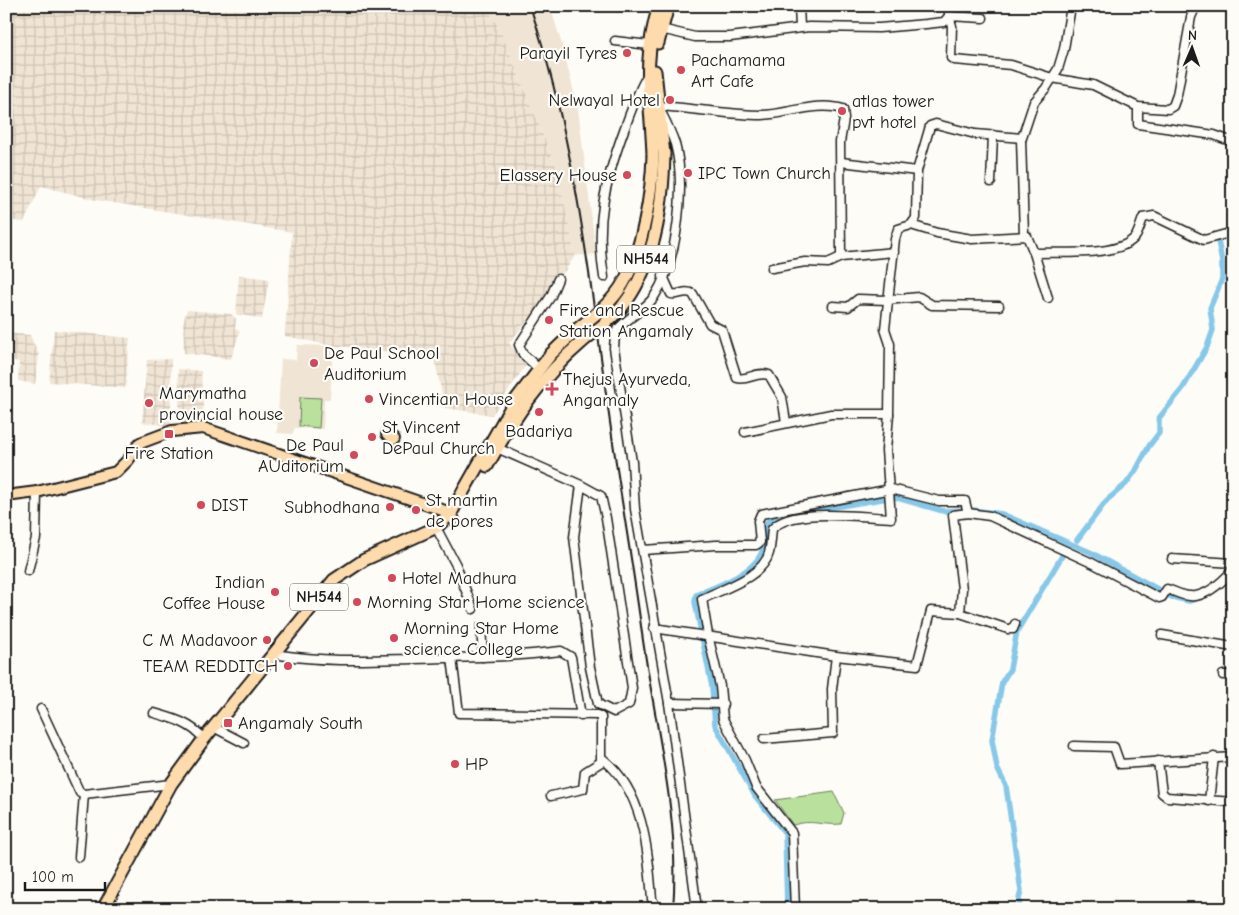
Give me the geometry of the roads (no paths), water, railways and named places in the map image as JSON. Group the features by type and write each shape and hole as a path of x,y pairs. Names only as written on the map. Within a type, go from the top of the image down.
{"highway":[{"name":"NH544","path":"103,909 171,784 204,739 334,580 364,560 437,527 467,502 520,410 554,359 576,330 603,309 624,282 645,221 659,155 647,76 649,46 659,6"},
{"name":"NH544","path":"110,909 174,792 219,730 328,597 346,579 368,566 439,533 452,516 510,408 539,369 602,327 623,305 645,263 661,205 658,106 654,78 655,57 660,29 668,6"}],"main road":[{"path":"6,496 37,492 116,472 128,460 140,443 172,431 203,428 452,516"}],"street":[{"path":"798,6 800,27"},
{"path":"949,6 952,26 951,58 954,60 1010,65 1052,78 1093,85 1138,108 1168,109 1173,106 1196,6"},
{"path":"1024,235 1021,139 1034,102 1058,69 1064,49 1070,6"},
{"path":"660,29 695,36 730,37 800,27 889,27 944,22 950,16 983,18"},
{"path":"615,41 649,46"},
{"path":"604,278 600,242 602,205 608,173 637,94 647,76"},
{"path":"697,909 669,703 654,628 635,509 632,462 614,348 615,335 621,325 654,297 663,276 678,221 680,193 675,145 658,106 758,115 810,108 840,108 845,112 840,136 841,257"},
{"path":"1138,108 1138,124 1214,135 1233,142"},
{"path":"911,225 916,218 917,171 930,126 936,124 975,134 1021,139"},
{"path":"991,182 993,135"},
{"path":"841,162 917,171"},
{"path":"1034,253 1083,254 1115,249 1126,244 1136,236 1143,218 1154,216 1204,240 1233,232"},
{"path":"795,909 792,833 761,795 723,719 723,704 706,634 702,599 732,586 762,566 769,553 774,526 793,518 809,516 890,518 886,450 889,414 890,344 885,329 887,300 898,229 911,225 937,233 989,240 1024,235 1029,238 1048,298"},
{"path":"772,268 805,262 833,262 841,257 894,252"},
{"path":"663,276 670,294 676,295 685,291 693,294 710,324 722,330 737,378 741,379 758,373 768,375 782,397 786,422"},
{"path":"539,369 523,354 519,345 550,296 558,279"},
{"path":"833,306 848,307 858,299 887,300 919,297 932,305 998,306"},
{"path":"745,432 786,422 850,412 889,414"},
{"path":"497,448 581,485 600,496 606,518 632,688 629,704 614,712 598,704 590,667 574,537 581,485"},
{"path":"643,550 716,545 756,545 760,542 758,521 761,514 889,490 903,491 939,501 965,501 967,509"},
{"path":"28,571 36,538 37,492"},
{"path":"960,613 962,589 953,514 967,509 990,516 1066,551 1156,597 1165,593 1194,596 1212,588 1232,571"},
{"path":"439,533 456,566 473,609"},
{"path":"1172,560 1233,563"},
{"path":"654,628 706,634 836,656 917,665 931,611 960,613 1008,629 1013,629 1015,624"},
{"path":"481,627 484,657"},
{"path":"1162,635 1233,647"},
{"path":"280,655 318,661 522,656 561,651 571,657 581,716"},
{"path":"764,739 833,733 832,689 836,656"},
{"path":"452,658 459,713 597,715 601,717 603,759 618,774 632,797 643,830 652,899 657,909"},
{"path":"1223,675 1233,675"},
{"path":"669,703 723,704"},
{"path":"41,709 78,790 84,794 171,784"},
{"path":"154,713 178,720 198,731 204,739"},
{"path":"219,730 244,744"},
{"path":"1074,746 1114,747 1120,764 1233,756"},
{"path":"1209,801 1214,757"},
{"path":"552,796 583,789 585,772 598,765 603,759"},
{"path":"1158,761 1162,794 1167,797 1233,802"},
{"path":"79,857 84,794"}],"waterway":[{"path":"1077,540 1107,500 1126,484 1136,470 1149,446 1159,433 1159,418 1183,388 1207,347 1213,330 1210,308 1222,279 1222,262 1218,241 1222,236"},
{"path":"787,909 785,833 755,796 715,725 712,687 695,602 696,595 723,584 750,568 761,554 766,523 775,517 894,497 943,511 972,510 1002,514 1090,552 1172,597 1189,601 1199,598"},
{"path":"1020,909 1019,899 1021,891 1006,786 997,768 992,740 1002,682 1010,669 1017,631 1065,551 1069,549"}],"railway":[{"path":"530,6 558,105 587,256 646,661 670,802 674,873 673,909"}],"place":[{"name":"Parayil Tyres","path":"627,53"},
{"name":"Pachamama Art Cafe","path":"681,70"},
{"name":"Nelwayal Hotel","path":"670,100"},
{"name":"atlas tower pvt hotel","path":"842,111"},
{"name":"IPC Town Church","path":"688,173"},
{"name":"Elassery House","path":"627,175"},
{"name":"Fire and Rescue Station Angamaly","path":"549,320"},
{"name":"De Paul School Auditorium","path":"314,363"},
{"name":"Thejus Ayurveda, Angamaly","path":"552,389"},
{"name":"Vincentian House","path":"369,399"},
{"name":"Marymatha provincial house","path":"149,403"},
{"name":"Badariya","path":"539,412"},
{"name":"Fire Station","path":"169,434"},
{"name":"St Vincent DePaul Church","path":"372,437"},
{"name":"De Paul AUditorium","path":"354,455"},
{"name":"DIST","path":"201,505"},
{"name":"Subhodhana","path":"390,507"},
{"name":"St martin de pores","path":"416,510"},
{"name":"Hotel Madhura","path":"392,578"},
{"name":"Indian Coffee House","path":"275,592"},
{"name":"Morning Star Home science","path":"357,602"},
{"name":"Morning Star Home science College","path":"394,638"},
{"name":"C M Madavoor","path":"267,640"},
{"name":"TEAM REDDITCH","path":"288,666"},
{"name":"Angamaly South","path":"228,723"},
{"name":"HP","path":"455,764"}]}
